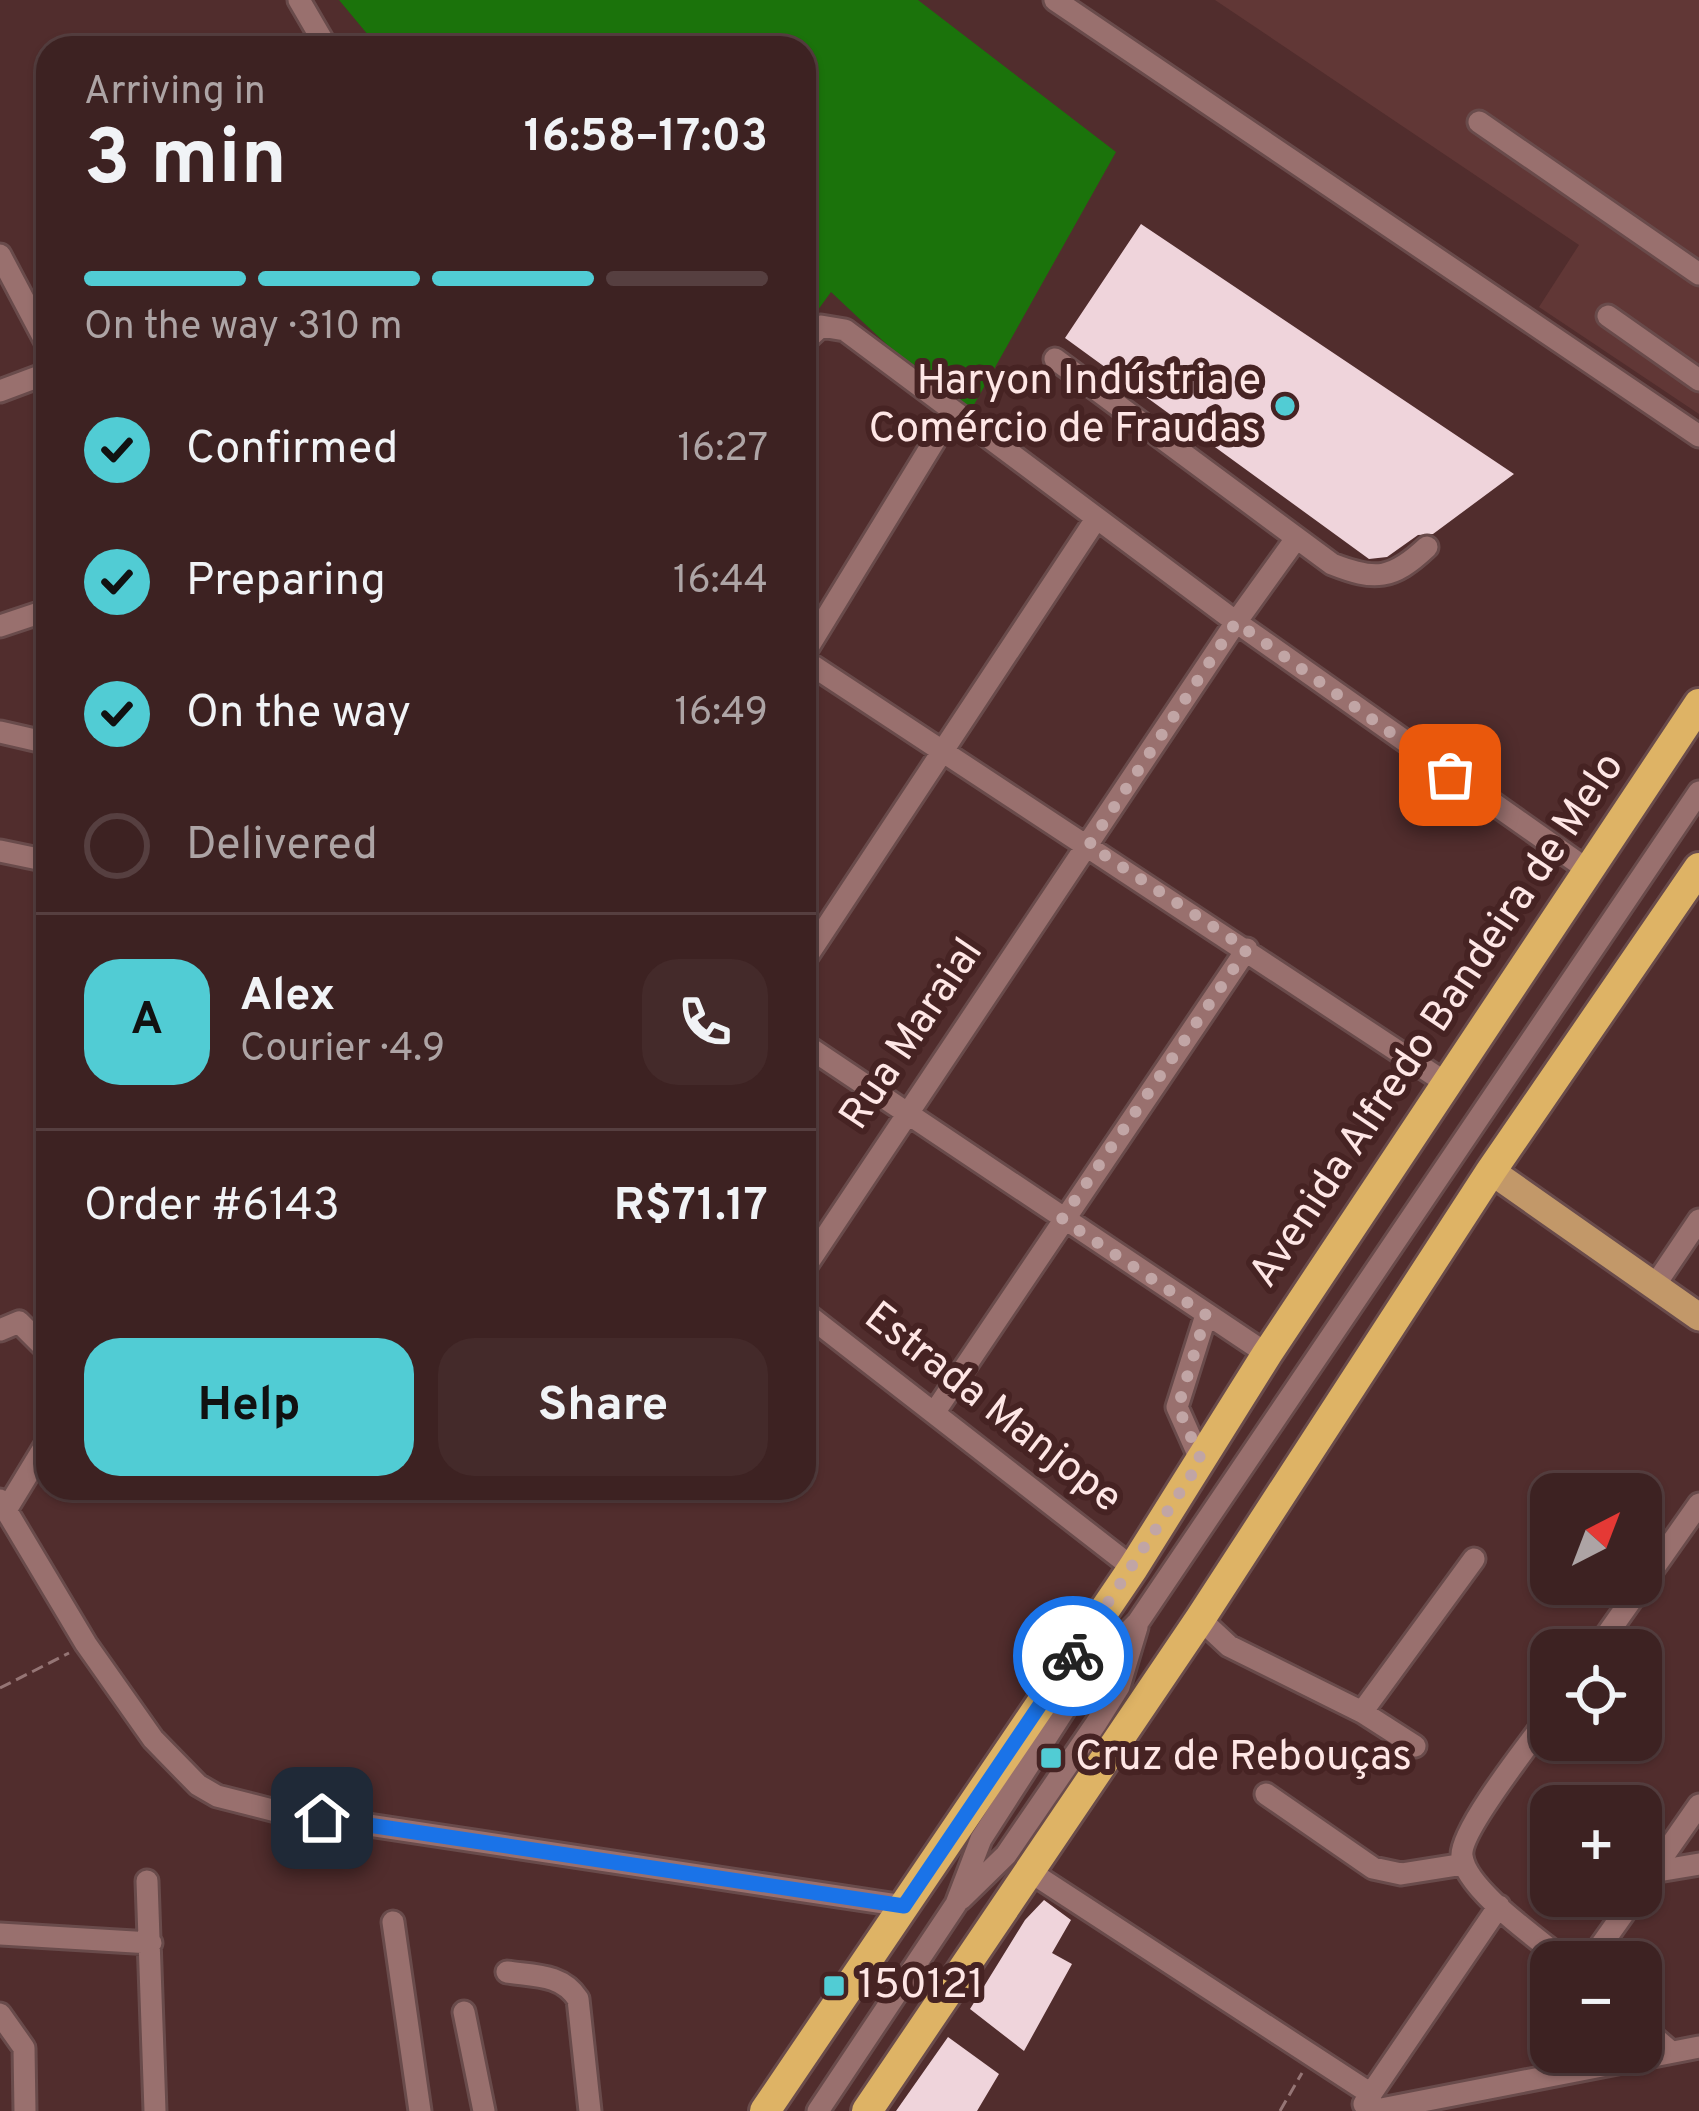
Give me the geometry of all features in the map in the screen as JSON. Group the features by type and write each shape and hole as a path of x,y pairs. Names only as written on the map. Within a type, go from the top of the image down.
{"highway":[{"name":"Avenida Alfredo Bandeira de Melo","path":"765,2111 1132,1568 1267,1354 1699,704"},
{"path":"868,2111 1200,1619 1491,1171 1699,868"}],"main road":[{"path":"1491,1171 1699,1317"}],"street":[{"path":"299,0 320,36"},
{"path":"1055,0 1699,436"},
{"path":"1479,122 1699,274"},
{"path":"0,255 36,323"},
{"path":"1609,316 1699,380"},
{"path":"816,331 821,326 839,327 1236,622 1588,870"},
{"path":"1054,358 1332,564 1380,577 1395,572 1427,548"},
{"path":"0,392 36,378"},
{"path":"816,637 952,412"},
{"path":"816,943 1096,519"},
{"name":"Rua Maraial","path":"816,1251 1295,540"},
{"path":"0,626 36,614"},
{"path":"816,665 1446,1083"},
{"path":"0,732 36,740"},
{"path":"956,1904 981,1839 1090,1670 1138,1622 1699,792"},
{"path":"0,851 36,858"},
{"path":"934,1413 1247,949"},
{"path":"816,1052 1267,1354"},
{"path":"1655,1285 1699,1220"},
{"path":"1201,1460 1178,1407 1206,1315"},
{"name":"Estrada Manjope","path":"816,1321 1132,1568"},
{"path":"0,1330 20,1322 36,1339"},
{"path":"36,1458 3,1505 86,1644 153,1739 198,1785 217,1796 276,1811 904,1906"},
{"path":"1611,1629 1696,1514"},
{"path":"1362,1712 1474,1559"},
{"path":"1200,1619 1229,1646 1362,1712 1415,1746"},
{"path":"818,2111 956,1904 1006,1856 1097,1722 1119,1688 1138,1622"},
{"path":"1530,1744 1467,1833 1462,1848 1472,1878 1540,1941"},
{"path":"1266,1794 1373,1868 1401,1874 1464,1864"},
{"path":"1662,1858 1699,1805"},
{"path":"1662,1875 1699,1864"},
{"path":"1029,1871 1312,2056 1367,2105"},
{"path":"147,1881 155,2111"},
{"path":"1367,2105 1498,1906"},
{"path":"393,1922 420,2111"},
{"path":"0,1934 151,1943"},
{"path":"507,1972 558,1980 578,2000 590,2111"},
{"path":"464,2012 484,2111"},
{"path":"0,2014 24,2048 26,2111"},
{"path":"1662,2044 1671,2052"},
{"path":"1367,2105 1699,2047"}],"path":[{"path":"0,1688 86,1644"},
{"path":"1280,2111 1312,2056"}],"shaded area":[{"path":"1215,0 1699,0 1699,414 1539,307 1579,245"}],"green space":[{"path":"339,0 918,0 1116,152 966,419 831,292 816,313 816,36 369,36"}],"building":[{"name":"Haryon Indústria e Comércio de Fraudas","path":"1141,224 1514,474 1433,534 1418,535 1387,557 1369,559 1065,338"},
{"path":"1044,1900 1071,1920 1052,1953 1072,1964 1024,2051 970,2009 1025,1920"},
{"path":"948,2037 999,2074 977,2111 896,2111"}],"way so far":[{"path":"1073,1656 1201,1460 1178,1407 1206,1315 1062,1219 1247,949 1089,845 1236,622 1450,775"}],"place":[{"name":"Haryon Indústria e Comércio de Fraudas","path":"1285,406"},
{"name":"Cruz de Rebouças","path":"1051,1758"},
{"name":"150121","path":"834,1986"}],"route":[{"path":"322,1818 904,1906 1073,1656"}]}
